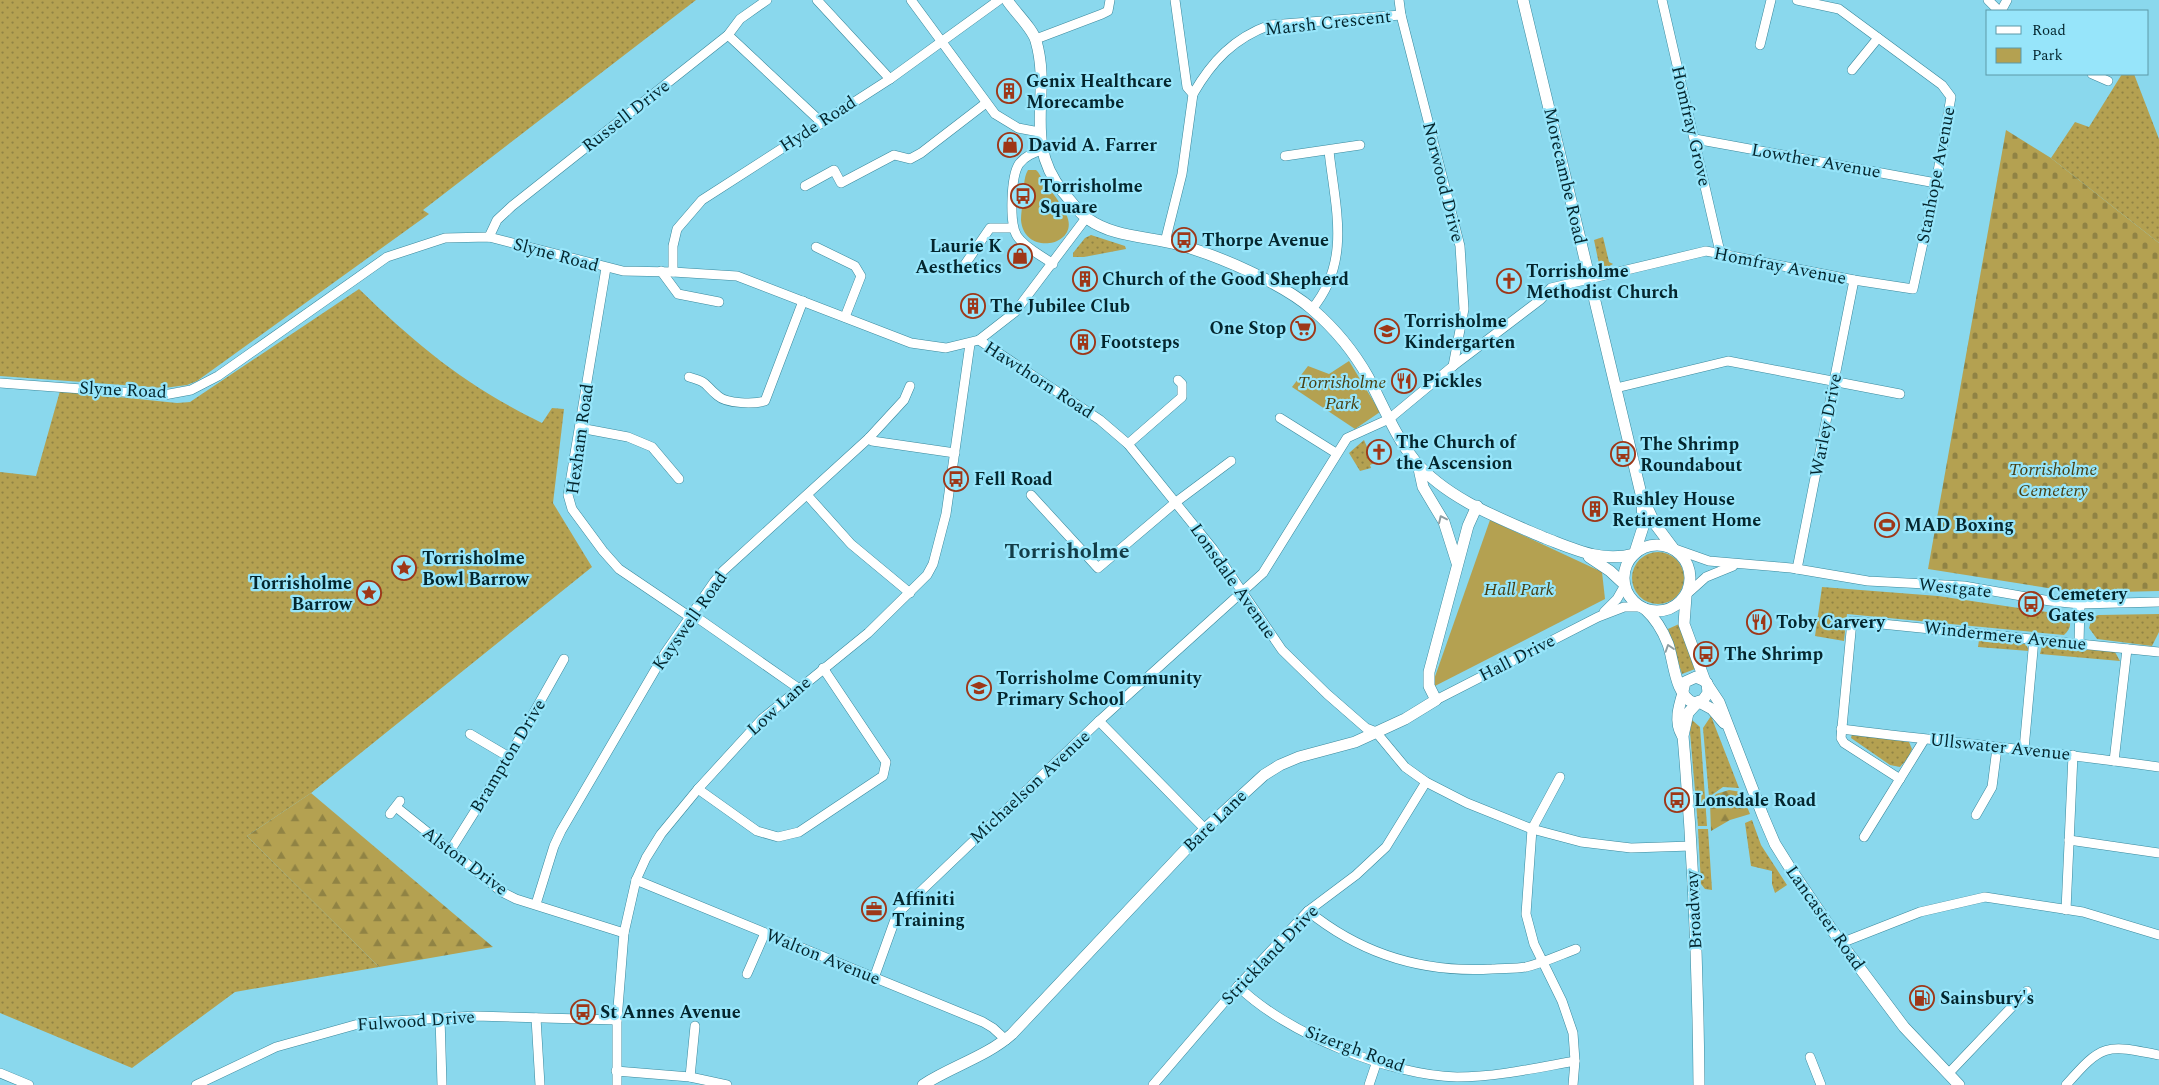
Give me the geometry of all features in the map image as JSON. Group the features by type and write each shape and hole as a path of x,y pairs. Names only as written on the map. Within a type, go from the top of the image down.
{"main road":[{"path":"1006,0 1036,39 1042,79 1039,132 1042,150 1055,181 1086,218 1123,234 1182,246 1260,277 1287,290 1312,309 1343,340 1367,375 1389,419 1418,464 1442,485 1477,506 1518,526 1576,550 1602,565 1624,584 1632,600 1643,608 1661,628 1669,645 1676,678 1683,692 1689,701 1698,702 1708,693 1706,682 1696,677 1690,678 1684,684 1683,692"},
{"name":"Morecambe Road","path":"1524,0 1642,498 1643,527 1635,553"},
{"path":"1418,464 1423,486 1444,522 1457,565"},
{"name":"Morecambe Road","path":"1642,498 1655,524 1674,548"},
{"path":"1436,700 1427,679 1468,526 1477,506"},
{"path":"1576,550 1609,558 1635,553 1654,544 1674,548 1684,557 1689,566 1691,576 1686,595 1671,608 1654,611 1643,608"},
{"path":"1624,584 1625,568 1635,553"},
{"name":"Lancaster Road","path":"1686,595 1684,624 1706,682 1719,702 1728,729 1775,844 1841,943 1904,1027 1959,1085"},
{"name":"Broadway","path":"1683,692 1678,716 1679,730 1683,736"},
{"name":"Bare Lane","path":"923,1085 939,1074 1006,1040 1204,829 1264,775 1280,765 1354,742 1436,700"},
{"name":"Lancaster Road","path":"1698,702 1712,709 1728,729"},
{"name":"Broadway","path":"1698,702 1688,714 1683,736 1691,846 1698,1005 1699,1085"}],"street":[{"name":"Russell Drive","path":"489,236 497,220 512,206 728,35 740,19 767,0"},
{"path":"817,0 890,79"},
{"path":"911,0 995,114 1009,124 1039,132"},
{"name":"Hyde Road","path":"673,272 673,246 678,229 702,200 820,122 890,79 999,0"},
{"path":"1036,39 1108,11 1110,0"},
{"path":"1166,242 1182,174 1192,94 1188,87 1175,0"},
{"name":"Norwood Drive","path":"1399,0 1401,15 1460,246 1464,309 1453,366"},
{"name":"Homfray Grove","path":"1662,0 1720,252"},
{"path":"1760,45 1771,0"},
{"name":"Stanhope Avenue","path":"1797,0 1839,9 1942,85 1951,97 1936,183 1913,289"},
{"path":"1988,0 1999,10"},
{"name":"Marsh Crescent","path":"1192,94 1219,56 1252,32 1270,25 1401,15"},
{"path":"728,35 820,122"},
{"path":"1852,70 1878,38"},
{"path":"2094,75 2108,81"},
{"path":"806,186 834,170 841,183 894,155 910,159 921,154 986,103"},
{"name":"Lowther Avenue","path":"1695,139 1936,183"},
{"path":"1285,156 1360,145"},
{"path":"1042,150 1026,157 1018,167 1011,218 1012,228 1022,242 1053,264"},
{"path":"1312,309 1323,296 1331,280 1338,256 1329,151"},
{"name":"Slyne Road","path":"0,383 164,395 191,390 218,376 387,257 445,238 489,236 606,268 642,273 661,271 737,276 920,346 946,348 974,342 1015,312 1086,218"},
{"path":"961,270 990,228 1012,228"},
{"path":"816,247 855,266 861,276 846,317"},
{"name":"Homfray Avenue","path":"1453,366 1540,300 1551,288 1694,253 1720,252 1854,280 1913,289"},
{"name":"Hexham Road","path":"606,268 568,495 572,509 619,569 798,688"},
{"path":"661,271 678,294 719,302"},
{"name":"Warley Drive","path":"1797,569 1854,280"},
{"path":"689,377 706,382 719,398 751,404 765,401 803,301"},
{"name":"Hawthorn Road","path":"974,342 1100,420"},
{"name":"Low Lane","path":"617,1085 617,1020 624,933 636,880 646,858 661,834 698,789 762,719 868,633 927,575 933,564 946,514 974,342"},
{"path":"1616,388 1728,361 1900,394"},
{"name":"Michaelson Avenue","path":"874,978 897,914 1099,721 1262,573 1347,438 1389,419 1453,366"},
{"path":"1128,444 1182,397 1182,384 1178,380"},
{"name":"Kayswell Road","path":"536,904 554,846 562,831 665,653 723,571 808,496 869,438 904,400 910,386"},
{"path":"1280,418 1336,453"},
{"name":"Lonsdale Avenue","path":"1100,420 1128,444 1176,502 1213,549 1282,650 1327,694 1366,728 1376,732"},
{"path":"580,428 628,437 652,447 679,479"},
{"path":"869,438 872,441 955,453"},
{"path":"1031,495 1098,568 1176,502 1231,461"},
{"path":"808,496 851,544 910,593"},
{"name":"Westgate","path":"1674,548 1709,561 1797,569 1868,581 1964,586 2050,601 2080,604 2159,602"},
{"name":"Westgate","path":"1686,595 1710,574 1729,567 1751,564"},
{"name":"Hall Drive","path":"1598,617 1616,599 1624,584"},
{"path":"2079,644 2080,604"},
{"name":"Hall Drive","path":"1436,700 1598,617 1624,607 1643,608"},
{"name":"Windermere Avenue","path":"1840,728 1852,620 2159,652"},
{"path":"2024,749 2034,639"},
{"path":"2114,761 2127,649"},
{"name":"Brampton Drive","path":"450,851 509,757 564,659"},
{"path":"698,789 757,831 778,837 799,832 883,776 886,762 823,668"},
{"path":"1099,721 1204,829"},
{"path":"1840,728 1841,738 1844,743 1900,779"},
{"name":"Ullswater Avenue","path":"1840,728 1924,740 2024,749 2159,767"},
{"path":"1376,732 1392,754 1405,767 1426,782 1467,803 1532,829 1581,842 1631,848 1691,846"},
{"path":"470,734 509,757"},
{"path":"1864,837 1924,740"},
{"path":"1976,815 1992,787 1997,748"},
{"path":"2066,910 2073,755"},
{"path":"1560,778 1532,829 1526,914 1541,962 1562,1001 1573,1033 1575,1061 1573,1085"},
{"name":"Strickland Drive","path":"1153,1085 1238,986 1308,911 1356,875 1386,847 1426,782"},
{"name":"Alston Drive","path":"395,808 502,892 516,899 624,933"},
{"path":"2068,840 2159,853"},
{"name":"Walton Avenue","path":"636,880 983,1022 1006,1040"},
{"path":"1841,943 1920,912 1985,897 2083,912 2159,935"},
{"path":"1308,911 1324,924 1373,952 1425,967 1470,970 1526,967 1576,949"},
{"path":"747,974 765,934"},
{"name":"Sizergh Road","path":"1238,986 1282,1020 1320,1039 1377,1060 1423,1073 1457,1077 1492,1075 1575,1061"},
{"path":"1948,1074 2027,990"},
{"path":"440,1018 442,1085"},
{"name":"Fulwood Drive","path":"196,1085 208,1082 276,1047 331,1030 362,1023 440,1018 617,1020"},
{"path":"536,1018 540,1085"},
{"path":"690,1077 695,1026"},
{"path":"2066,1085 2095,1054 2105,1049 2126,1048 2159,1055"},
{"path":"1810,1057 1821,1085"},
{"path":"1369,1085 1377,1060"},
{"path":"616,1071 690,1077 727,1085"},
{"path":"0,1073 29,1085"}],"green space":[{"path":"0,0 696,0 423,210 429,214 197,381 187,385 164,388 0,376"},
{"path":"2121,75 2134,75 2159,139 2159,243 2051,158 2075,122 2089,127"},
{"name":"Torrisholme Cemetery","path":"2006,130 2051,158 2159,243 2159,591 2079,593 1928,569"},
{"path":"1028,170 1036,170 1038,172 1066,214 1069,225 1066,233 1060,240 1051,243 1041,243 1032,239 1024,232 1021,215 1024,181"},
{"path":"1091,235 1125,246 1126,249 1084,257 1073,257 1073,253 1085,238"},
{"path":"1603,237 1609,262 1613,264 1608,267 1599,264 1594,240"},
{"path":"359,289 402,329 444,364 490,395 542,423 552,408 564,409 553,503 592,567 311,793 247,836 379,967 235,992 132,1068 0,1013 0,472 36,476 60,391 177,403 190,402"},
{"name":"Torrisholme Park","path":"1349,361 1380,412 1355,429 1292,387 1308,366 1329,374"},
{"path":"1364,440 1374,463 1370,465 1371,468 1360,471 1349,453"},
{"name":"Hall Park","path":"1490,520 1602,572 1605,599 1431,688"},
{"path":"1653,552 1663,552 1677,559 1684,573 1684,583 1677,597 1663,604 1653,604 1643,600 1636,593 1632,583 1632,573 1636,563 1643,556"},
{"path":"1822,587 1938,596 2067,615 2070,626 2064,635 1847,614 1844,641 1815,636"},
{"path":"2159,614 2159,632 2152,646 2097,639 2089,628 2092,618 2098,615"},
{"path":"1679,624 1695,669 1682,674 1668,629"},
{"path":"1979,640 2026,644 2029,651 1978,647"},
{"path":"2042,646 2115,652 2120,661 2040,654"},
{"path":"1711,716 1739,788 1723,787 1709,797 1703,728"},
{"path":"1692,720 1700,727 1707,826 1698,826 1690,732"},
{"path":"1852,734 1909,742 1912,749 1908,758 1900,767 1890,765 1851,738"},
{"path":"1729,790 1741,792 1750,814 1730,820 1711,831 1710,803 1716,794"},
{"path":"311,793 493,947 379,967 247,836"},
{"path":"1752,820 1761,845 1787,885 1775,893 1772,884 1772,871 1751,866 1745,823"},
{"path":"1698,829 1708,829 1712,890 1705,889 1701,884"}],"place":[{"name":"Genix Healthcare Morecambe","path":"1009,91"},
{"name":"David A. Farrer","path":"1010,145"},
{"name":"Torrisholme Square","path":"1023,196"},
{"name":"Thorpe Avenue","path":"1184,240"},
{"name":"Laurie K Aesthetics","path":"1020,256"},
{"name":"Church of the Good Shepherd","path":"1085,279"},
{"name":"Torrisholme Methodist Church","path":"1509,281"},
{"name":"The Jubilee Club","path":"973,306"},
{"name":"One Stop","path":"1303,328"},
{"name":"Torrisholme Kindergarten","path":"1387,331"},
{"name":"Footsteps","path":"1083,342"},
{"name":"Pickles","path":"1404,381"},
{"name":"The Church of the Ascension","path":"1379,452"},
{"name":"The Shrimp Roundabout","path":"1623,454"},
{"name":"Fell Road","path":"956,479"},
{"name":"Rushley House Retirement Home","path":"1595,509"},
{"name":"MAD Boxing","path":"1887,525"},
{"name":"Torrisholme Bowl Barrow","path":"404,568"},
{"name":"Torrisholme Barrow","path":"369,593"},
{"name":"Cemetery Gates","path":"2031,604"},
{"name":"Toby Carvery","path":"1759,622"},
{"name":"The Shrimp","path":"1706,654"},
{"name":"Torrisholme Community Primary School","path":"979,688"},
{"name":"Lonsdale Road","path":"1677,800"},
{"name":"Affiniti Training","path":"874,909"},
{"name":"Sainsbury's","path":"1922,998"},
{"name":"St Annes Avenue","path":"583,1012"}],"district":[{"name":"Torrisholme","path":"1067,551"}]}
